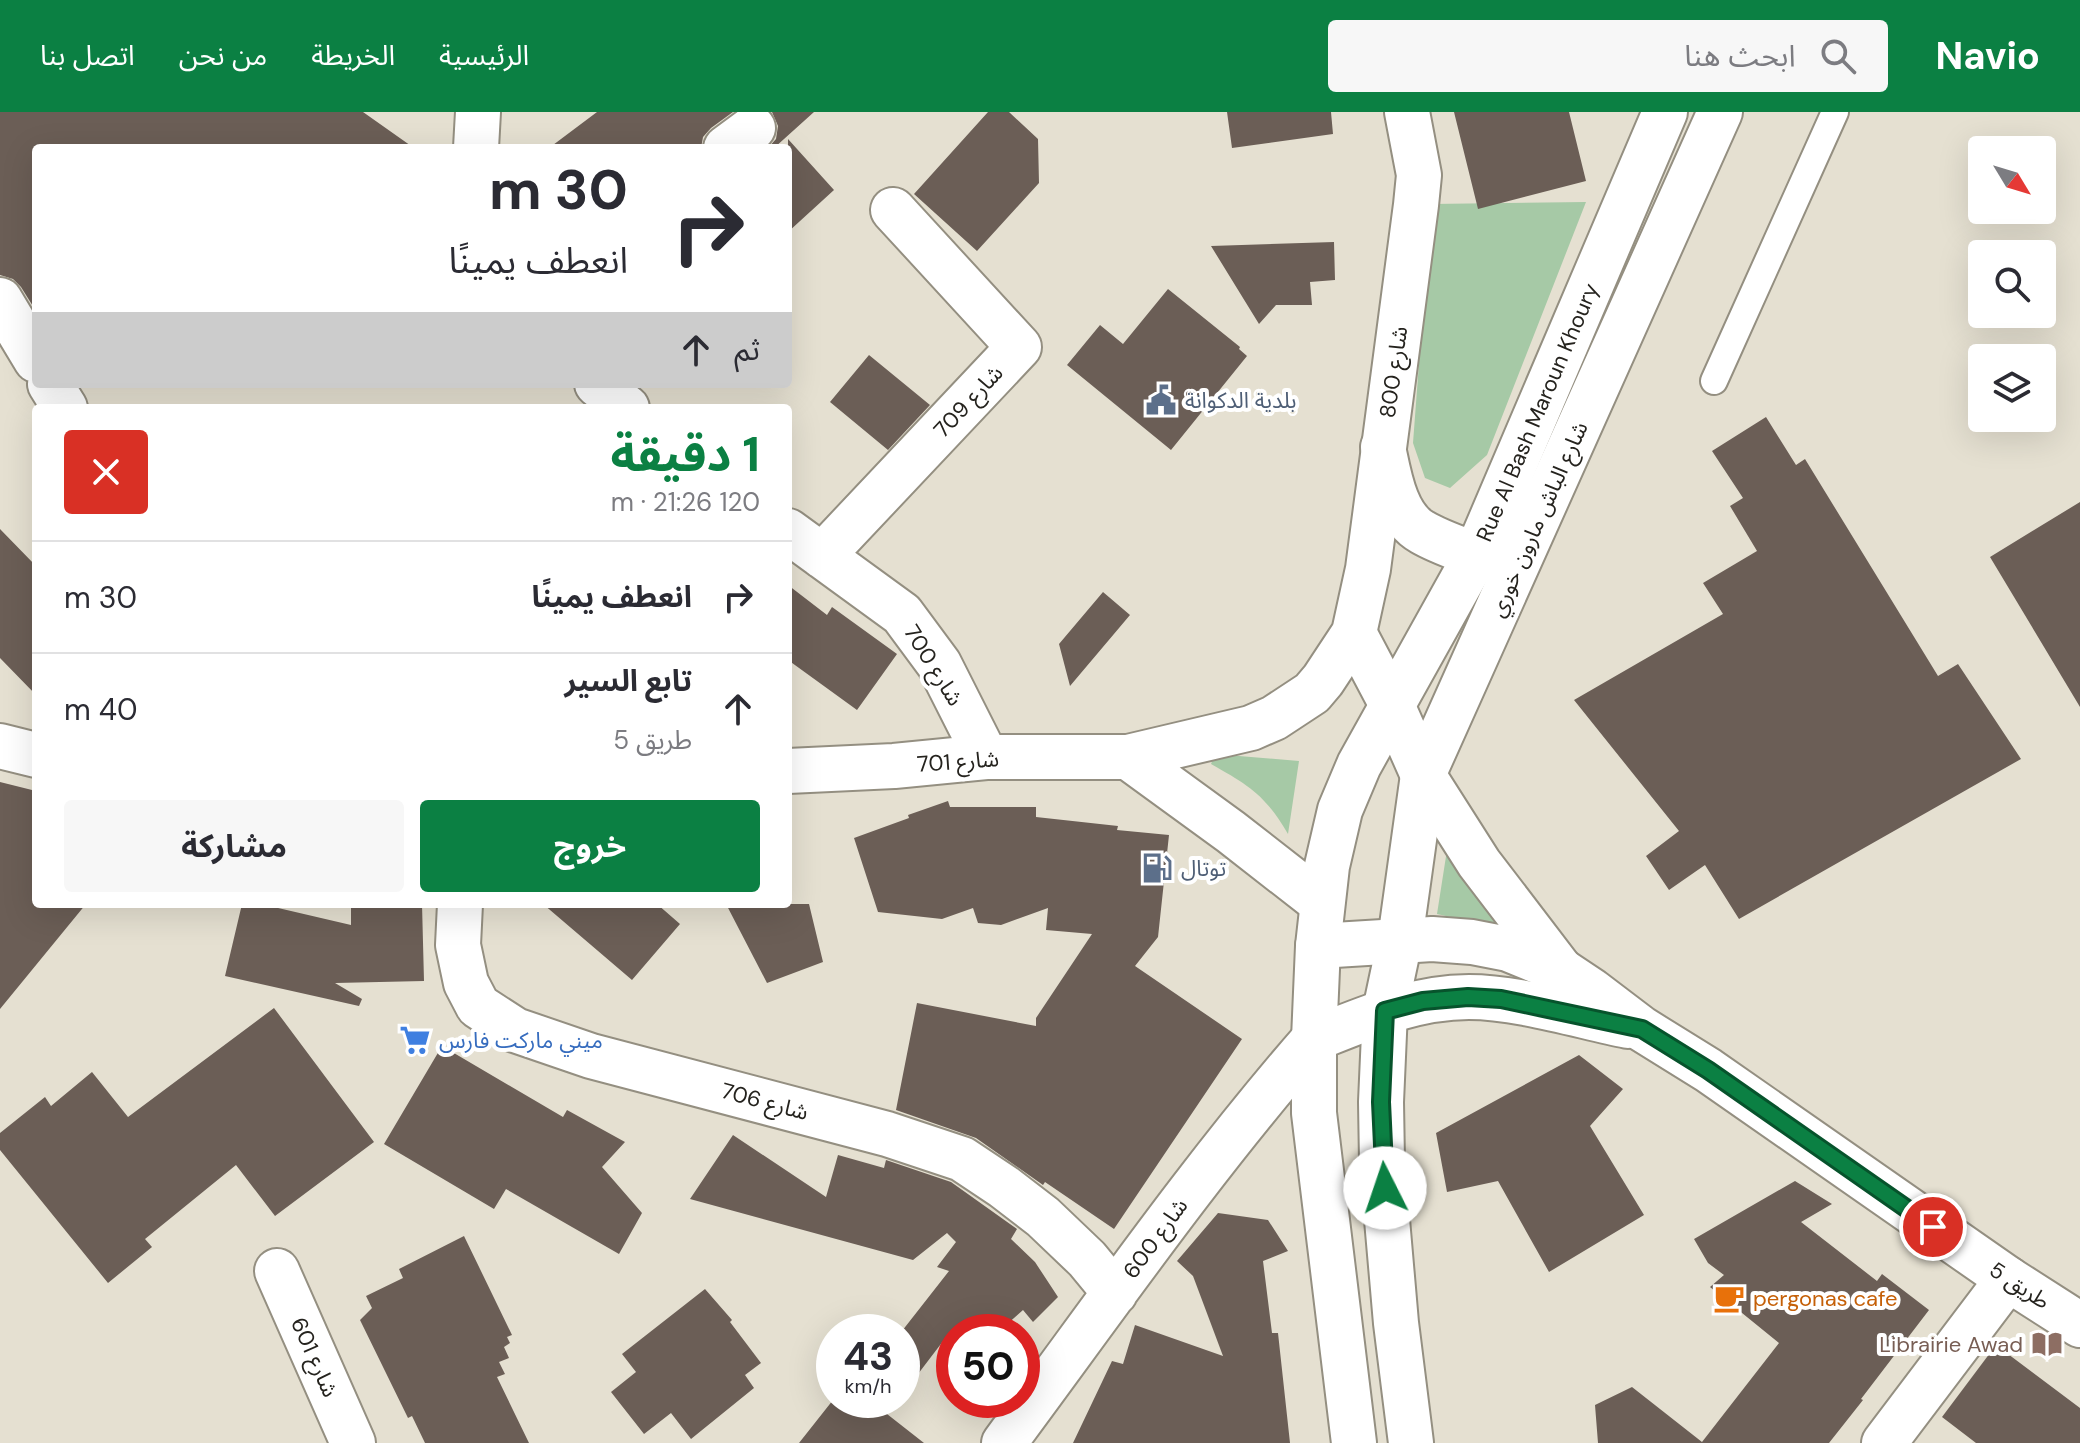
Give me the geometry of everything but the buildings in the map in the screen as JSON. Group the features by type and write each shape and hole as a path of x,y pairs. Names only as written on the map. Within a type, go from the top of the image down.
{"main road":[{"path":"476,144 478,112"},
{"name":"800 شارع","path":"1354,633 1368,569 1418,190 1419,175 1407,112"},
{"name":"Rue Al Bash Maroun Khoury","path":"1354,1443 1314,1113 1318,946 1327,866 1340,810 1359,765 1476,555 1665,112"},
{"name":"شارع الباش مارون خوري","path":"1411,1443 1396,1323 1382,1162 1381,1102 1385,1011 1400,940 1423,775 1720,112"},
{"name":"شارع 709","path":"805,543 1019,347 893,210"},
{"path":"0,300 32,353"},
{"path":"602,388 622,404"},
{"path":"1383,447 1393,492 1403,512 1420,531 1476,555"},
{"name":"شارع 700","path":"805,543 902,614 939,664 986,757"},
{"path":"1354,633 1392,705 1423,775 1479,863 1562,971"},
{"name":"شارع 701","path":"792,771 894,766 986,757 1128,757 1251,728 1274,718 1312,693 1354,633"},
{"path":"0,746 32,754"},
{"path":"1128,757 1322,903"},
{"name":"شارع 706","path":"460,908 458,945 466,983 478,1006 515,1030 591,1056 887,1134 962,1159 1043,1217 1087,1259 1115,1293"},
{"path":"1318,946 1432,939 1508,949 1562,971 1642,1029"},
{"path":"1314,1039 1385,1011 1423,1001 1468,997 1501,999 1642,1029"},
{"name":"طريق 5","path":"1642,1029 1708,1070 2008,1279 2080,1325"},
{"name":"شارع 600","path":"1004,1443 1212,1161 1314,1039"},
{"name":"شارع 601","path":"277,1271 353,1443"},
{"path":"1884,1443 2008,1279"}],"lane":[{"path":"1714,381 1835,112"}],"green space":[{"path":"1586,202 1487,455 1450,488 1425,478 1413,443 1431,204"},
{"path":"1215,754 1299,761 1288,834 1256,793 1211,764"},
{"path":"1447,850 1509,930 1437,914"}],"place":[{"name":"بلدية الدكوانة","path":"1161,400"},
{"name":"توتال","path":"1157,868"},
{"name":"ميني ماركت فارس","path":"415,1040"},
{"name":"pergonas cafe","path":"1729,1298"},
{"name":"Librairie Awad","path":"2047,1344"}],"route":[{"path":"1385,1188 1381,1102 1385,1011 1423,1001 1468,997 1501,999 1642,1029 1708,1070 1933,1227"}]}
